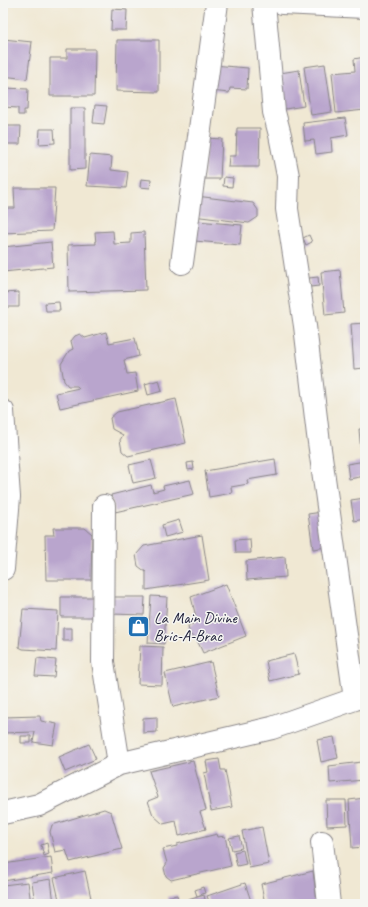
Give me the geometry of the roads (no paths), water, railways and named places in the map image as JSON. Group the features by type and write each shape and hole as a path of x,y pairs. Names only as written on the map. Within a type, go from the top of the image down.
{"street":[{"path":"182,263 217,3"},
{"path":"3,813 39,805 120,764 272,728 360,698 318,435 305,326 287,209 288,176 274,112 264,3"},
{"path":"282,3 365,7"},
{"path":"3,410 9,496 3,569"},
{"path":"104,506 103,662 120,764"},
{"path":"322,842 329,904"}],"place":[{"name":"La Main Divine Bric-A-Brac","path":"139,626"}]}
